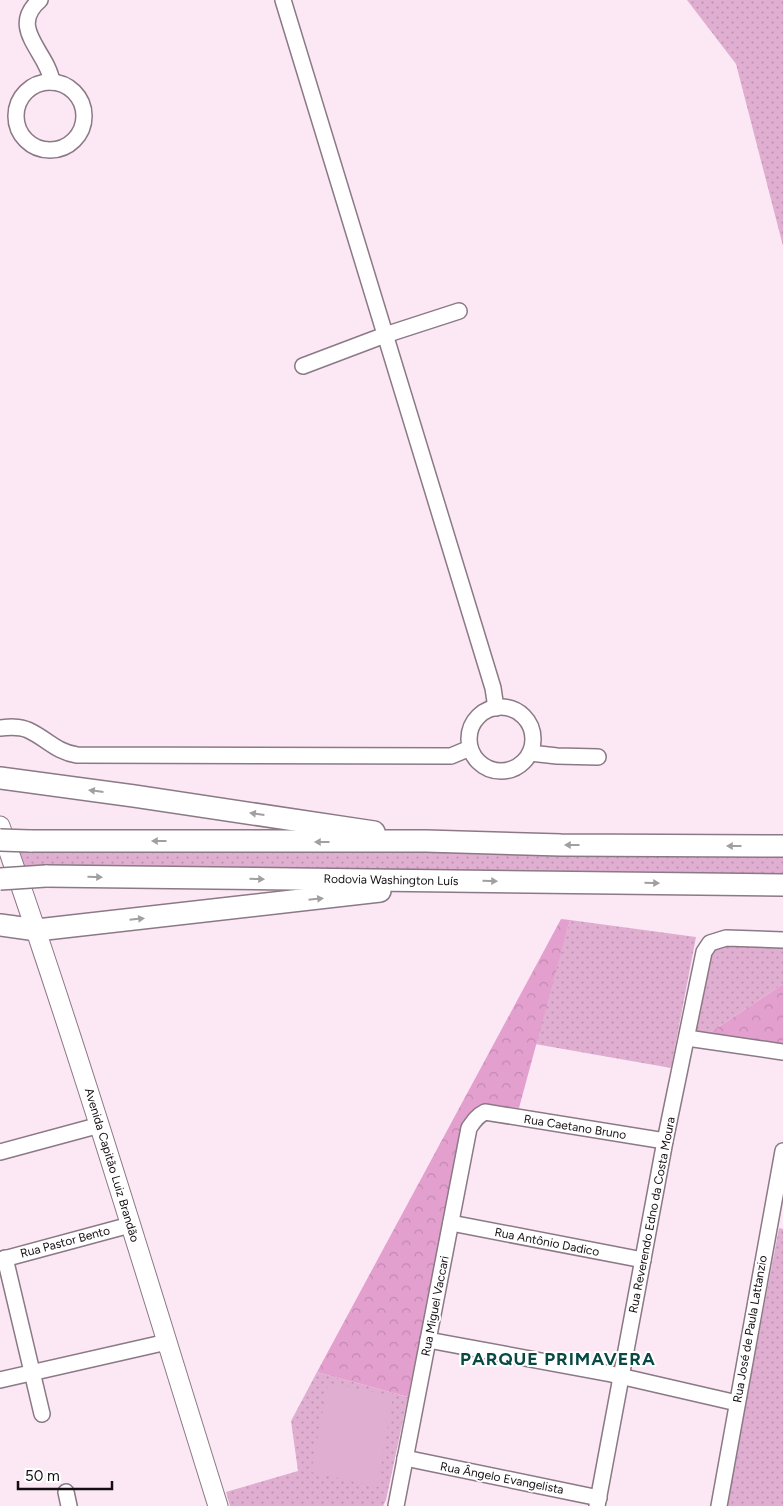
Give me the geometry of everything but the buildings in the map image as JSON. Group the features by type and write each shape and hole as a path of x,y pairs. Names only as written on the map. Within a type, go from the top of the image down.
{"highway":[{"path":"0,778 325,824 426,841"},
{"path":"0,840 426,841 561,845 783,846"},
{"name":"Rodovia Washington Luís","path":"0,879 46,876 783,885"},
{"path":"0,925 37,930 462,881"}],"main road":[{"name":"Avenida Capitão Luiz Brandão","path":"0,826 37,930 100,1125 218,1506"}],"street":[{"path":"40,0 29,16 28,30 32,43 51,71 52,82"},
{"path":"283,0 493,688 496,708"},
{"path":"52,82 60,83 75,92 83,105 85,114 82,130 77,137 64,147 48,150 33,145 26,140 18,126 17,110 23,95 29,89 36,85 52,82"},
{"path":"303,366 385,335 459,311"},
{"path":"496,708 511,709 524,717 529,723 533,738 530,752 520,764 514,768 498,771 484,766 478,761 470,748 470,733 476,719 496,708"},
{"path":"0,728 16,727 27,729 66,754 77,755 451,756 470,748"},
{"path":"530,752 557,756 598,757"},
{"name":"Rua Reverendo Edno da Costa Moura","path":"598,1502 665,1142 704,952 710,943 726,938 783,940"},
{"path":"686,1038 783,1052"},
{"name":"Rua Caetano Bruno","path":"485,1112 665,1142"},
{"name":"Rua Miguel Vaccari","path":"396,1506 469,1128 478,1116 485,1112"},
{"path":"0,1152 100,1125"},
{"name":"Rua José de Paula Lattanzio","path":"719,1506 783,1151"},
{"name":"Rua Antônio Dadico","path":"450,1223 643,1260"},
{"name":"Rua Pastor Bento","path":"2,1259 130,1225"},
{"path":"2,1259 42,1414"},
{"path":"428,1340 621,1377 737,1403"},
{"path":"0,1380 167,1342"},
{"name":"Rua Ângelo Evangelista","path":"404,1458 598,1502"}],"shaded area":[{"path":"687,0 783,0 783,246 736,64"},
{"path":"31,848 783,852 783,876 23,871 17,852"},
{"path":"570,920 696,937 671,1068 535,1044"},
{"path":"783,943 783,984 705,1036 698,1035 696,1022 704,962 716,946"},
{"path":"779,1228 783,1229 783,1506 726,1506"},
{"path":"317,1372 408,1397 386,1500 383,1506 230,1506 226,1492 298,1471 291,1421"},
{"path":"328,1383 393,1396 378,1487 311,1472"}],"green space":[{"path":"561,919 570,920 519,1108 484,1105 463,1128 408,1397 317,1372"},
{"path":"783,984 783,1045 705,1036"}],"district":[{"name":"PARQUE PRIMAVERA","path":"558,1359"}]}
